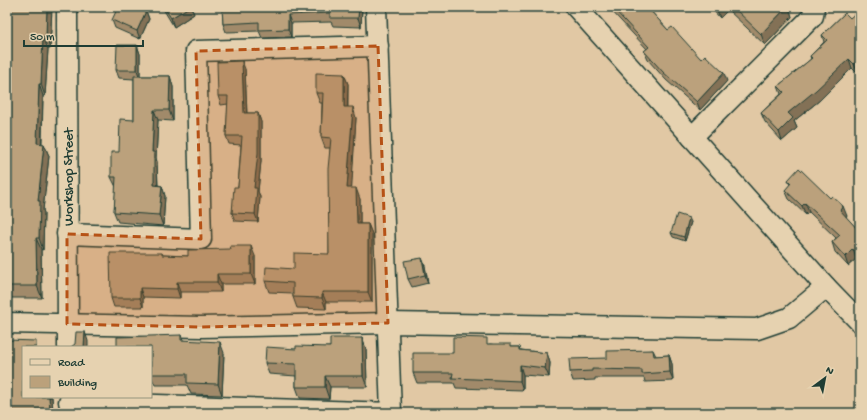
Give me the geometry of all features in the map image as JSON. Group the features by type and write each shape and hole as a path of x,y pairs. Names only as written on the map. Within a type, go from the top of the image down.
{"street":[{"name":"Workshop Street","path":"67,7 68,346"},
{"path":"69,404 203,410 391,413 376,7"},
{"path":"576,7 826,287 860,322"},
{"path":"692,137 812,16 814,7"},
{"path":"67,234 201,239 196,51 378,46"},
{"path":"7,323 201,327 388,323 757,329 789,318 826,287"}],"highlighted area":[{"path":"378,46 388,323 201,327 67,324 67,234 201,239 196,51"}],"building":[{"path":"7,7 47,7 46,37 43,37 41,84 39,84 37,143 44,144 38,201 40,201 39,238 36,238 37,286 7,286"},
{"path":"118,7 138,7 146,11 137,31 112,20"},
{"path":"164,7 189,7 171,18"},
{"path":"222,7 359,7 358,18 330,18 330,13 288,15 288,29 259,30 259,22 223,24"},
{"path":"612,7 647,7 668,30 672,27 701,59 705,55 724,73 697,102 663,72 644,51 649,47"},
{"path":"733,7 787,7 761,34"},
{"path":"860,9 860,59 854,64 849,59 816,90 788,113 793,118 779,132 761,113 784,92 778,86 812,58 810,56 827,40 822,35 845,13 850,18"},
{"path":"117,45 137,45 137,70 116,70"},
{"path":"242,61 244,113 258,113 258,153 254,188 257,188 255,214 232,213 234,187 238,187 242,136 226,136 228,96 218,96 217,62"},
{"path":"316,73 344,74 344,107 353,107 347,188 356,188 357,224 368,224 368,292 322,292 322,298 293,297 293,283 265,281 266,267 294,269 294,253 329,254 328,169 331,138 321,137 323,93 316,93"},
{"path":"134,76 170,76 169,110 154,110 152,152 154,152 154,185 162,186 159,215 114,212 116,177 111,177 111,152 119,152 120,119 134,120"},
{"path":"799,168 830,198 832,196 843,206 840,210 860,232 860,257 853,249 845,257 832,242 840,235 805,203 802,206 785,190 791,183 788,180"},
{"path":"677,214 689,218 684,237 671,233"},
{"path":"230,246 251,246 251,274 217,274 217,282 177,282 177,289 140,288 140,298 111,298 110,253 162,253 162,255 188,256 188,250 231,249"},
{"path":"422,258 425,275 408,279 404,261"},
{"path":"76,332 85,332 84,346 72,346 75,344"},
{"path":"181,335 181,340 220,342 218,384 187,383 187,374 152,374 152,346 117,346 117,337"},
{"path":"453,337 487,338 487,344 511,344 511,347 520,347 520,350 547,353 545,368 520,365 520,381 452,378 453,373 413,373 413,353 453,353"},
{"path":"330,338 362,338 363,376 325,376 325,387 296,387 296,364 265,363 266,347 296,349 296,346 330,347"},
{"path":"7,340 36,341 36,346 22,346 22,398 49,398 50,409 36,410 36,413 7,413"},
{"path":"653,350 654,356 669,355 670,372 642,374 642,370 592,369 592,371 570,372 569,359 607,358 607,351"}]}
